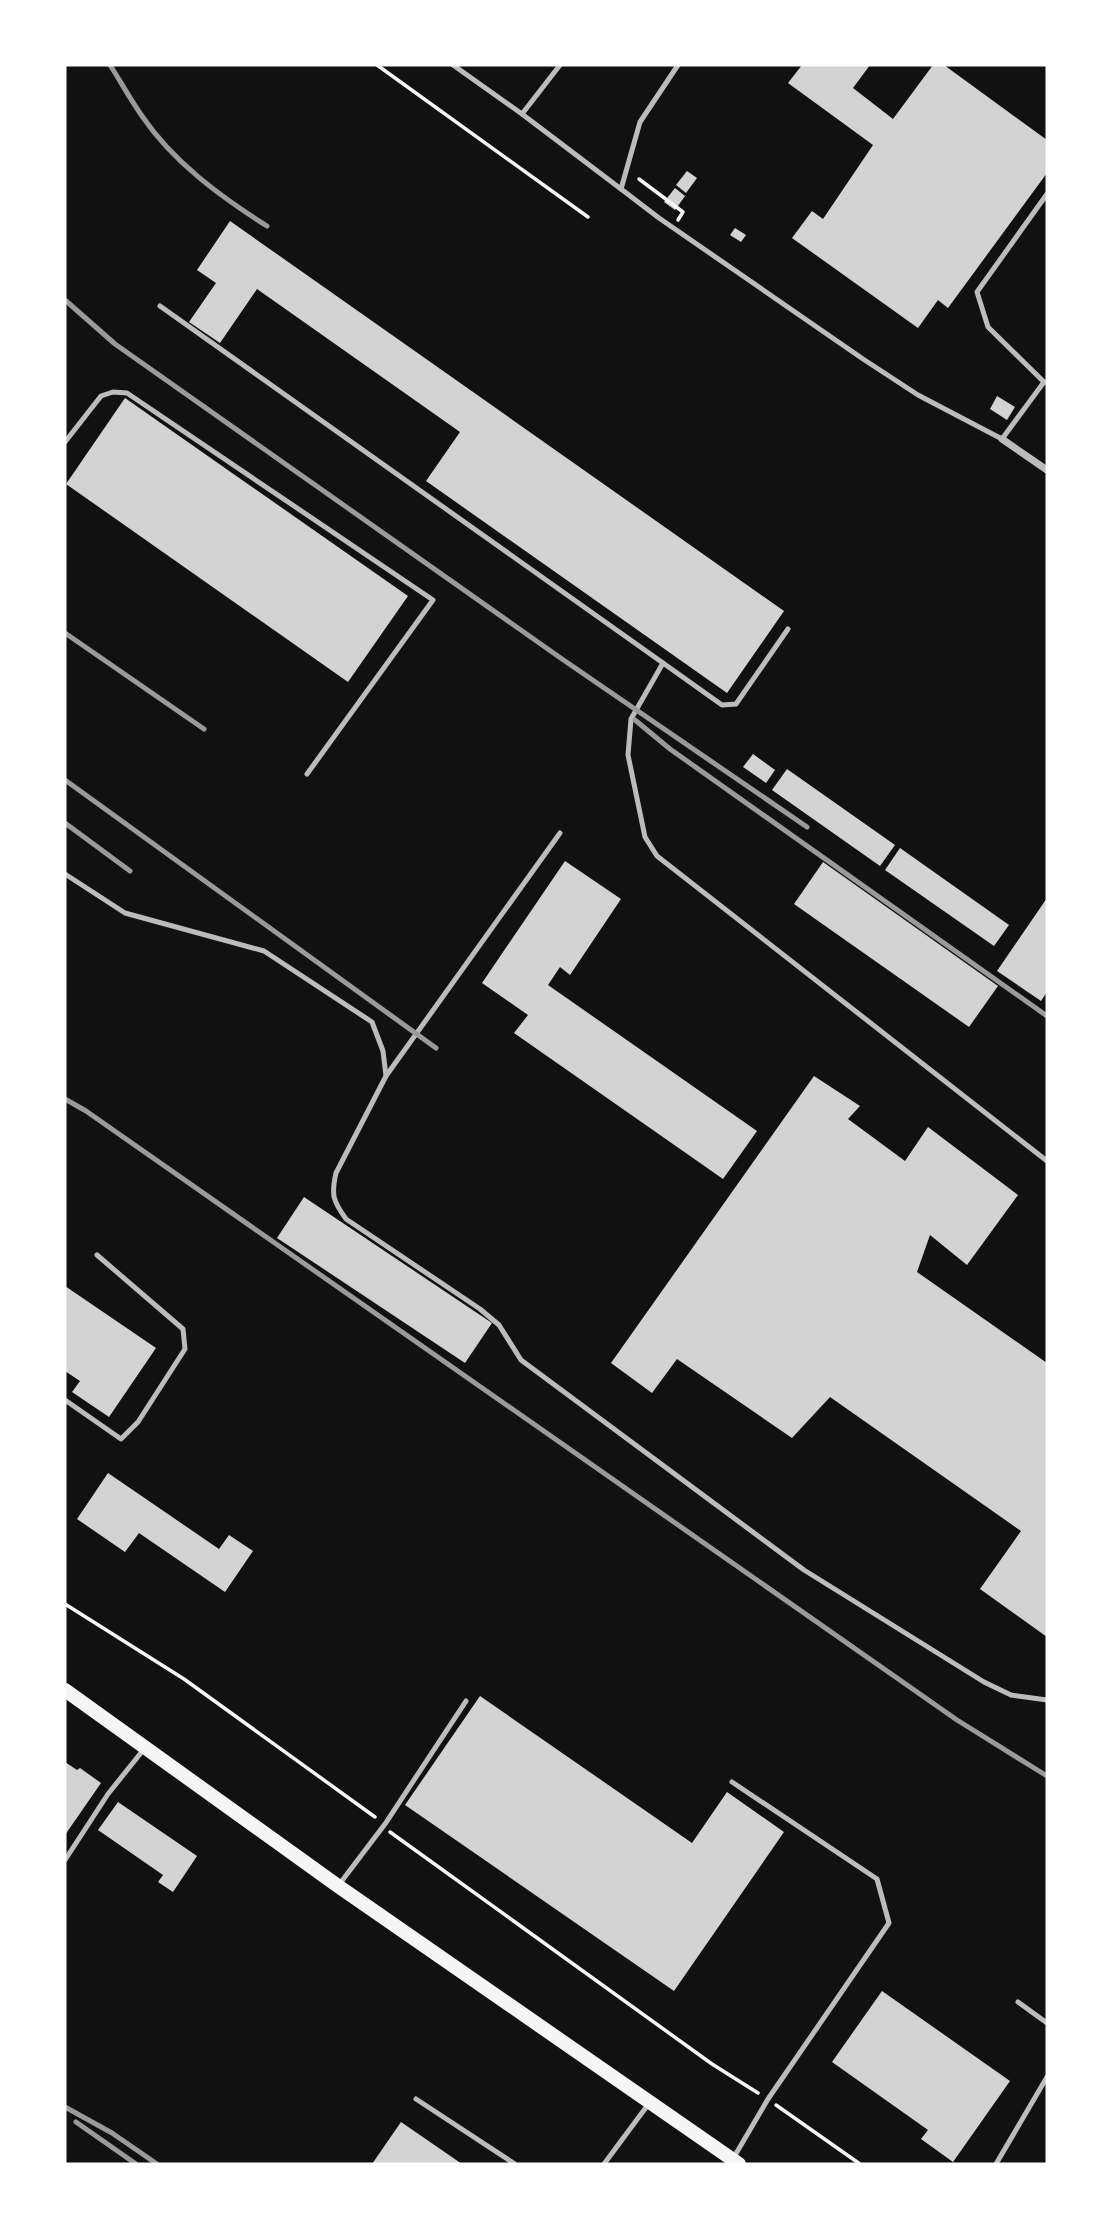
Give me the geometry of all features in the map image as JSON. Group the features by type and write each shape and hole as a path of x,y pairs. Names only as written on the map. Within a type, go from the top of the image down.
{"main road":[{"path":"65,1690 338,1885 736,2162"}],"street":[{"path":"1002,439 1047,470"}],"lane":[{"path":"453,65 673,228 918,395 1002,439 1046,382 988,327 977,292 1047,194"},
{"path":"522,114 560,65"},
{"path":"621,189 640,122 678,65"},
{"path":"160,306 722,705 736,704 788,629"},
{"path":"65,442 101,396 113,391 127,393 433,600 307,774"},
{"path":"663,663 631,719 628,755 645,837 657,856 1047,1161"},
{"path":"559,833 386,1076 336,1174 332,1189 334,1203 346,1219 480,1309 499,1325 522,1360 804,1570 984,1682 1011,1695 1047,1700"},
{"path":"65,874 125,913 264,951 372,1022 383,1051 386,1076"},
{"path":"65,1400 121,1439 138,1422 185,1349 183,1329 97,1255"},
{"path":"338,1885 385,1824 466,1700"},
{"path":"65,1860 108,1794 145,1747"},
{"path":"732,1782 877,1879 889,1923 768,2099 736,2162"},
{"path":"1018,2001 1047,2023"},
{"path":"996,2164 1047,2077"},
{"path":"416,2099 515,2164"},
{"path":"604,2164 650,2102"}],"path":[{"path":"377,65 588,217"},
{"path":"639,179 683,212 673,228"},
{"path":"65,1604 184,1679 385,1824 387,1830 401,1842 712,2064 768,2099 860,2164"}],"building":[{"path":"802,65 870,65 853,88 893,119 933,65 944,65 1047,140 1047,173 948,308 938,300 918,328 792,238 812,211 823,219 873,145 788,83"},
{"path":"687,171 697,178 686,193 676,185"},
{"path":"675,188 685,196 675,210 664,202"},
{"path":"230,221 784,611 727,693 426,481 460,432 257,289 220,343 189,322 216,283 197,270"},
{"path":"735,228 746,235 741,242 730,235"},
{"path":"997,396 1015,407 1007,420 990,409"},
{"path":"125,398 408,596 348,682 66,484"},
{"path":"753,754 775,770 766,783 743,767"},
{"path":"787,769 895,845 880,866 772,790"},
{"path":"900,848 1009,925 994,946 885,870"},
{"path":"565,861 621,899 570,975 560,967 548,985 757,1131 723,1179 514,1033 528,1015 482,983"},
{"path":"823,862 998,986 969,1027 794,904"},
{"path":"1047,898 1047,992 1041,1001 997,971"},
{"path":"814,1076 860,1106 848,1119 905,1161 928,1127 1018,1195 967,1265 930,1235 917,1272 1047,1363 1047,1637 980,1589 1021,1531 830,1397 792,1438 677,1359 652,1393 611,1363"},
{"path":"304,1197 492,1323 465,1363 277,1238"},
{"path":"65,1286 156,1348 109,1417 72,1392 80,1381 65,1371"},
{"path":"108,1473 219,1549 229,1535 253,1551 225,1592 139,1533 125,1552 77,1519"},
{"path":"480,1696 692,1843 727,1792 784,1832 674,1991 405,1805"},
{"path":"65,1762 77,1770 80,1768 101,1783 65,1835"},
{"path":"118,1802 197,1856 173,1892 158,1882 163,1875 98,1830"},
{"path":"882,1991 1010,2081 953,2162 921,2139 928,2130 832,2062"},
{"path":"401,2122 462,2164 372,2164"}],"railway":[{"path":"110,65 142,116 168,149 215,191 267,226"},
{"path":"65,300 115,344 562,659 807,827"},
{"path":"65,633 204,729"},
{"path":"635,720 670,749 1047,1016"},
{"path":"65,780 436,1048"},
{"path":"65,823 130,871"},
{"path":"65,1099 86,1111 957,1720 1047,1776"},
{"path":"65,2107 112,2133 157,2164"},
{"path":"76,2122 136,2164"}]}
